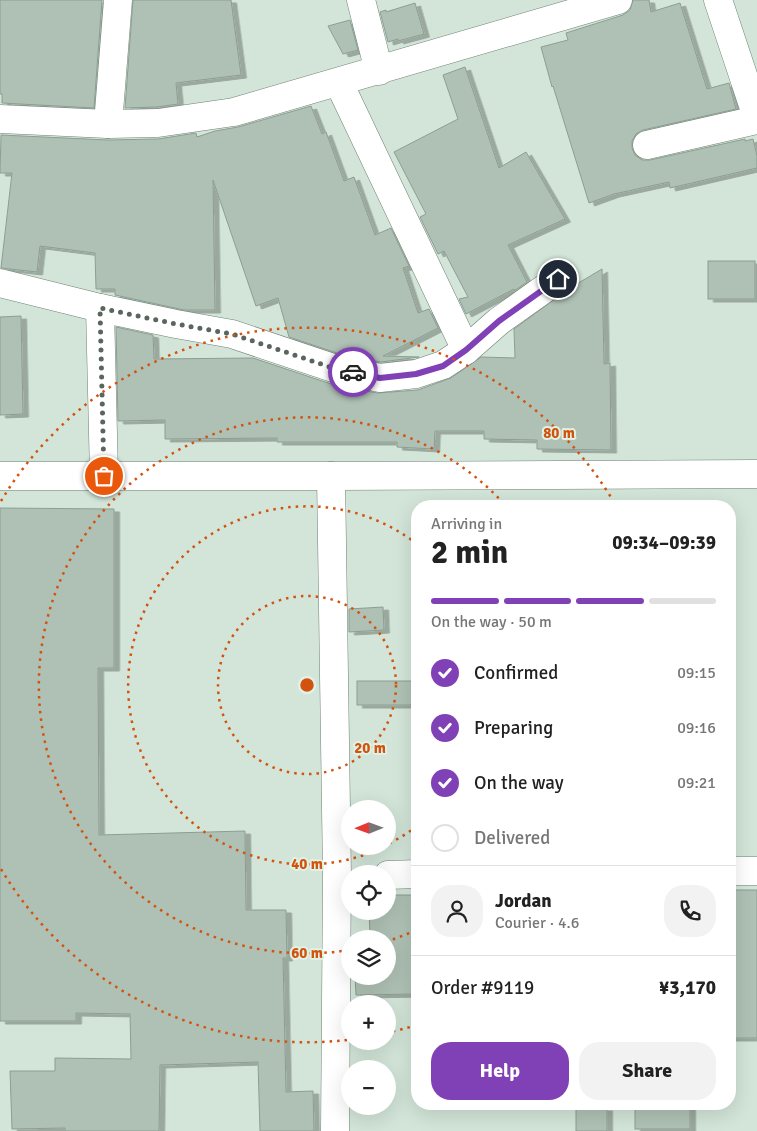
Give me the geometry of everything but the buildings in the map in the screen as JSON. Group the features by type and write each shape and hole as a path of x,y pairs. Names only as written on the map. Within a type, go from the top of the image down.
{"street":[{"path":"108,124 118,0"},
{"path":"360,0 379,71"},
{"path":"0,119 108,124 158,123 234,112 618,0"},
{"path":"647,146 757,119 718,0"},
{"path":"339,82 466,350"},
{"path":"0,283 100,308 232,334 336,369 380,378 416,374 443,366 466,350 499,321 558,279"},
{"path":"100,308 104,476"},
{"path":"0,476 757,474"},
{"path":"331,476 343,865"},
{"path":"736,871 757,871"},
{"path":"396,875 411,874"},
{"path":"335,1131 342,920"}],"way so far":[{"path":"104,476 100,308 232,334 336,369 353,372"}],"route":[{"path":"353,372 380,378 416,374 443,366 466,350 499,321 558,279"}]}
